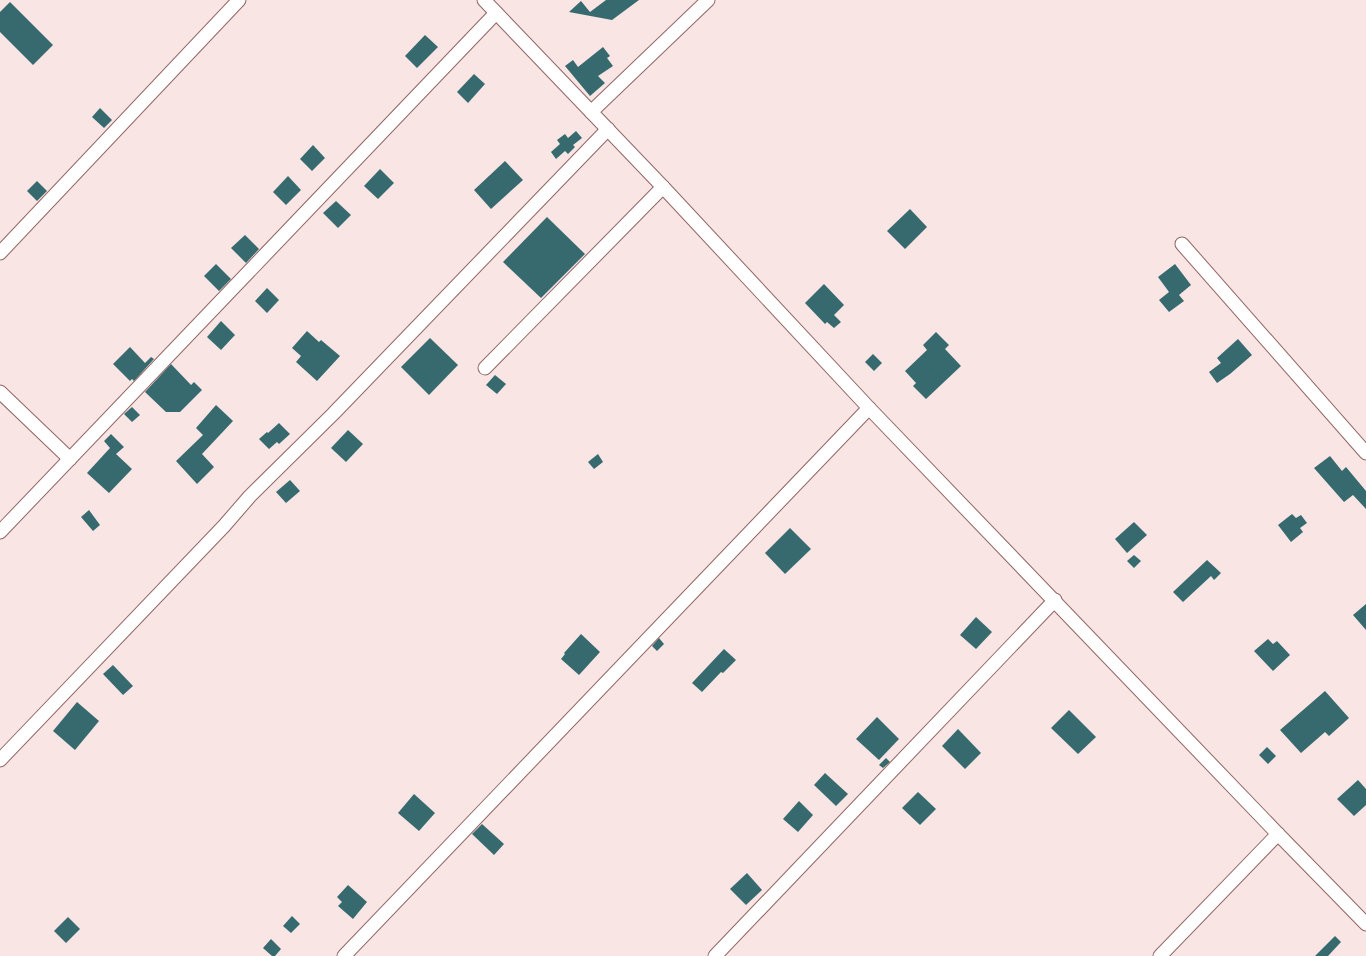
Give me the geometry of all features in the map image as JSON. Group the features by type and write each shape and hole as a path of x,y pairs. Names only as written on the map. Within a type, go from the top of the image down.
{"street":[{"path":"0,252 239,0"},
{"path":"484,0 663,187 869,408 1366,924"},
{"path":"591,112 708,0"},
{"path":"0,532 496,13"},
{"path":"0,760 224,526 250,496 333,414 608,129"},
{"path":"485,368 663,187"},
{"path":"1182,244 1366,453"},
{"path":"0,392 70,459"},
{"path":"344,956 869,408"},
{"path":"715,956 1055,600"},
{"path":"1160,956 1278,834"}],"building":[{"path":"606,0 639,0 612,20 569,12 581,1 590,12"},
{"path":"10,2 53,45 33,65 0,32 0,12"},
{"path":"425,35 438,47 417,68 405,56"},
{"path":"603,47 610,56 607,58 613,66 598,76 605,83 590,96 565,66 573,60 578,67"},
{"path":"474,74 485,84 468,103 457,92"},
{"path":"100,108 112,120 104,128 92,117"},
{"path":"576,131 582,138 573,145 575,147 568,154 565,151 556,159 551,152 560,144 557,140 565,134 568,138"},
{"path":"313,145 325,158 312,171 300,159"},
{"path":"505,161 523,180 491,209 474,190"},
{"path":"380,169 394,183 378,199 364,186"},
{"path":"288,176 301,190 286,205 273,192"},
{"path":"37,181 47,191 37,201 27,191"},
{"path":"336,201 351,215 338,228 323,213"},
{"path":"910,209 927,227 905,249 887,231"},
{"path":"547,217 585,254 541,298 503,262"},
{"path":"245,235 259,249 246,263 231,248"},
{"path":"216,264 231,279 219,291 204,276"},
{"path":"1175,264 1191,285 1179,295 1184,301 1169,312 1159,300 1169,292 1158,277"},
{"path":"824,284 844,305 834,315 841,322 834,328 827,322 825,324 805,303"},
{"path":"267,288 279,300 267,313 255,301"},
{"path":"221,321 235,335 221,350 207,337"},
{"path":"307,331 319,342 321,340 340,356 317,381 296,362 301,356 292,348"},
{"path":"936,332 949,345 945,349 961,366 926,399 913,386 916,383 905,371 927,350 923,345"},
{"path":"430,338 458,365 429,395 401,367"},
{"path":"1238,339 1252,355 1217,383 1209,372 1221,363 1217,358"},
{"path":"130,347 145,363 151,357 154,359 134,381 132,379 130,381 113,364"},
{"path":"873,354 882,363 874,371 865,362"},
{"path":"171,364 191,385 194,382 202,390 180,412 166,412 145,392"},
{"path":"495,375 506,384 497,394 486,385"},
{"path":"216,405 233,421 202,454 214,467 197,484 176,461 203,435 196,428"},
{"path":"132,407 140,415 132,422 124,414"},
{"path":"279,423 290,434 279,444 277,442 269,449 259,439"},
{"path":"348,430 363,444 346,462 331,448"},
{"path":"111,434 124,447 116,454 132,469 109,493 87,473 110,448 104,441"},
{"path":"598,454 603,462 594,469 588,462"},
{"path":"1330,456 1342,471 1346,467 1366,491 1366,509 1353,495 1344,502 1314,468"},
{"path":"290,480 300,491 286,503 276,492"},
{"path":"89,510 100,525 93,531 81,517"},
{"path":"1292,514 1296,518 1301,515 1307,523 1300,528 1303,532 1291,542 1278,525"},
{"path":"1134,522 1147,535 1127,553 1115,539"},
{"path":"790,528 811,549 785,574 765,553"},
{"path":"1134,555 1141,561 1134,568 1127,561"},
{"path":"1207,560 1221,573 1214,580 1211,576 1183,602 1173,592"},
{"path":"1366,604 1366,630 1353,615"},
{"path":"976,617 992,632 976,649 960,635"},
{"path":"581,634 600,652 579,675 561,659 565,654 564,653"},
{"path":"659,638 664,644 657,651 652,646"},
{"path":"1268,639 1273,644 1277,641 1290,655 1273,671 1254,651"},
{"path":"724,649 736,660 723,673 721,672 702,692 692,683"},
{"path":"113,665 133,686 123,695 103,674"},
{"path":"1325,691 1349,718 1329,736 1325,732 1301,753 1280,730"},
{"path":"77,702 99,721 75,750 53,731"},
{"path":"1069,710 1096,737 1078,754 1051,728"},
{"path":"877,717 899,739 879,760 856,739"},
{"path":"958,729 981,753 965,769 942,746"},
{"path":"1267,747 1276,756 1268,764 1259,755"},
{"path":"886,758 890,762 883,768 879,765"},
{"path":"825,773 848,794 836,806 814,785"},
{"path":"1358,780 1366,789 1366,805 1354,816 1337,799"},
{"path":"918,792 936,809 920,825 902,808"},
{"path":"414,794 435,813 419,831 398,813"},
{"path":"799,801 813,815 798,832 783,819"},
{"path":"482,824 504,844 494,855 472,834"},
{"path":"747,873 762,890 746,905 730,889"},
{"path":"348,885 367,902 353,919 338,906 342,902 337,897"},
{"path":"292,916 300,924 291,933 283,926"},
{"path":"68,917 80,929 66,943 54,931"},
{"path":"1335,936 1341,942 1328,956 1315,956"},
{"path":"271,939 281,949 275,956 272,956 263,948"}]}
